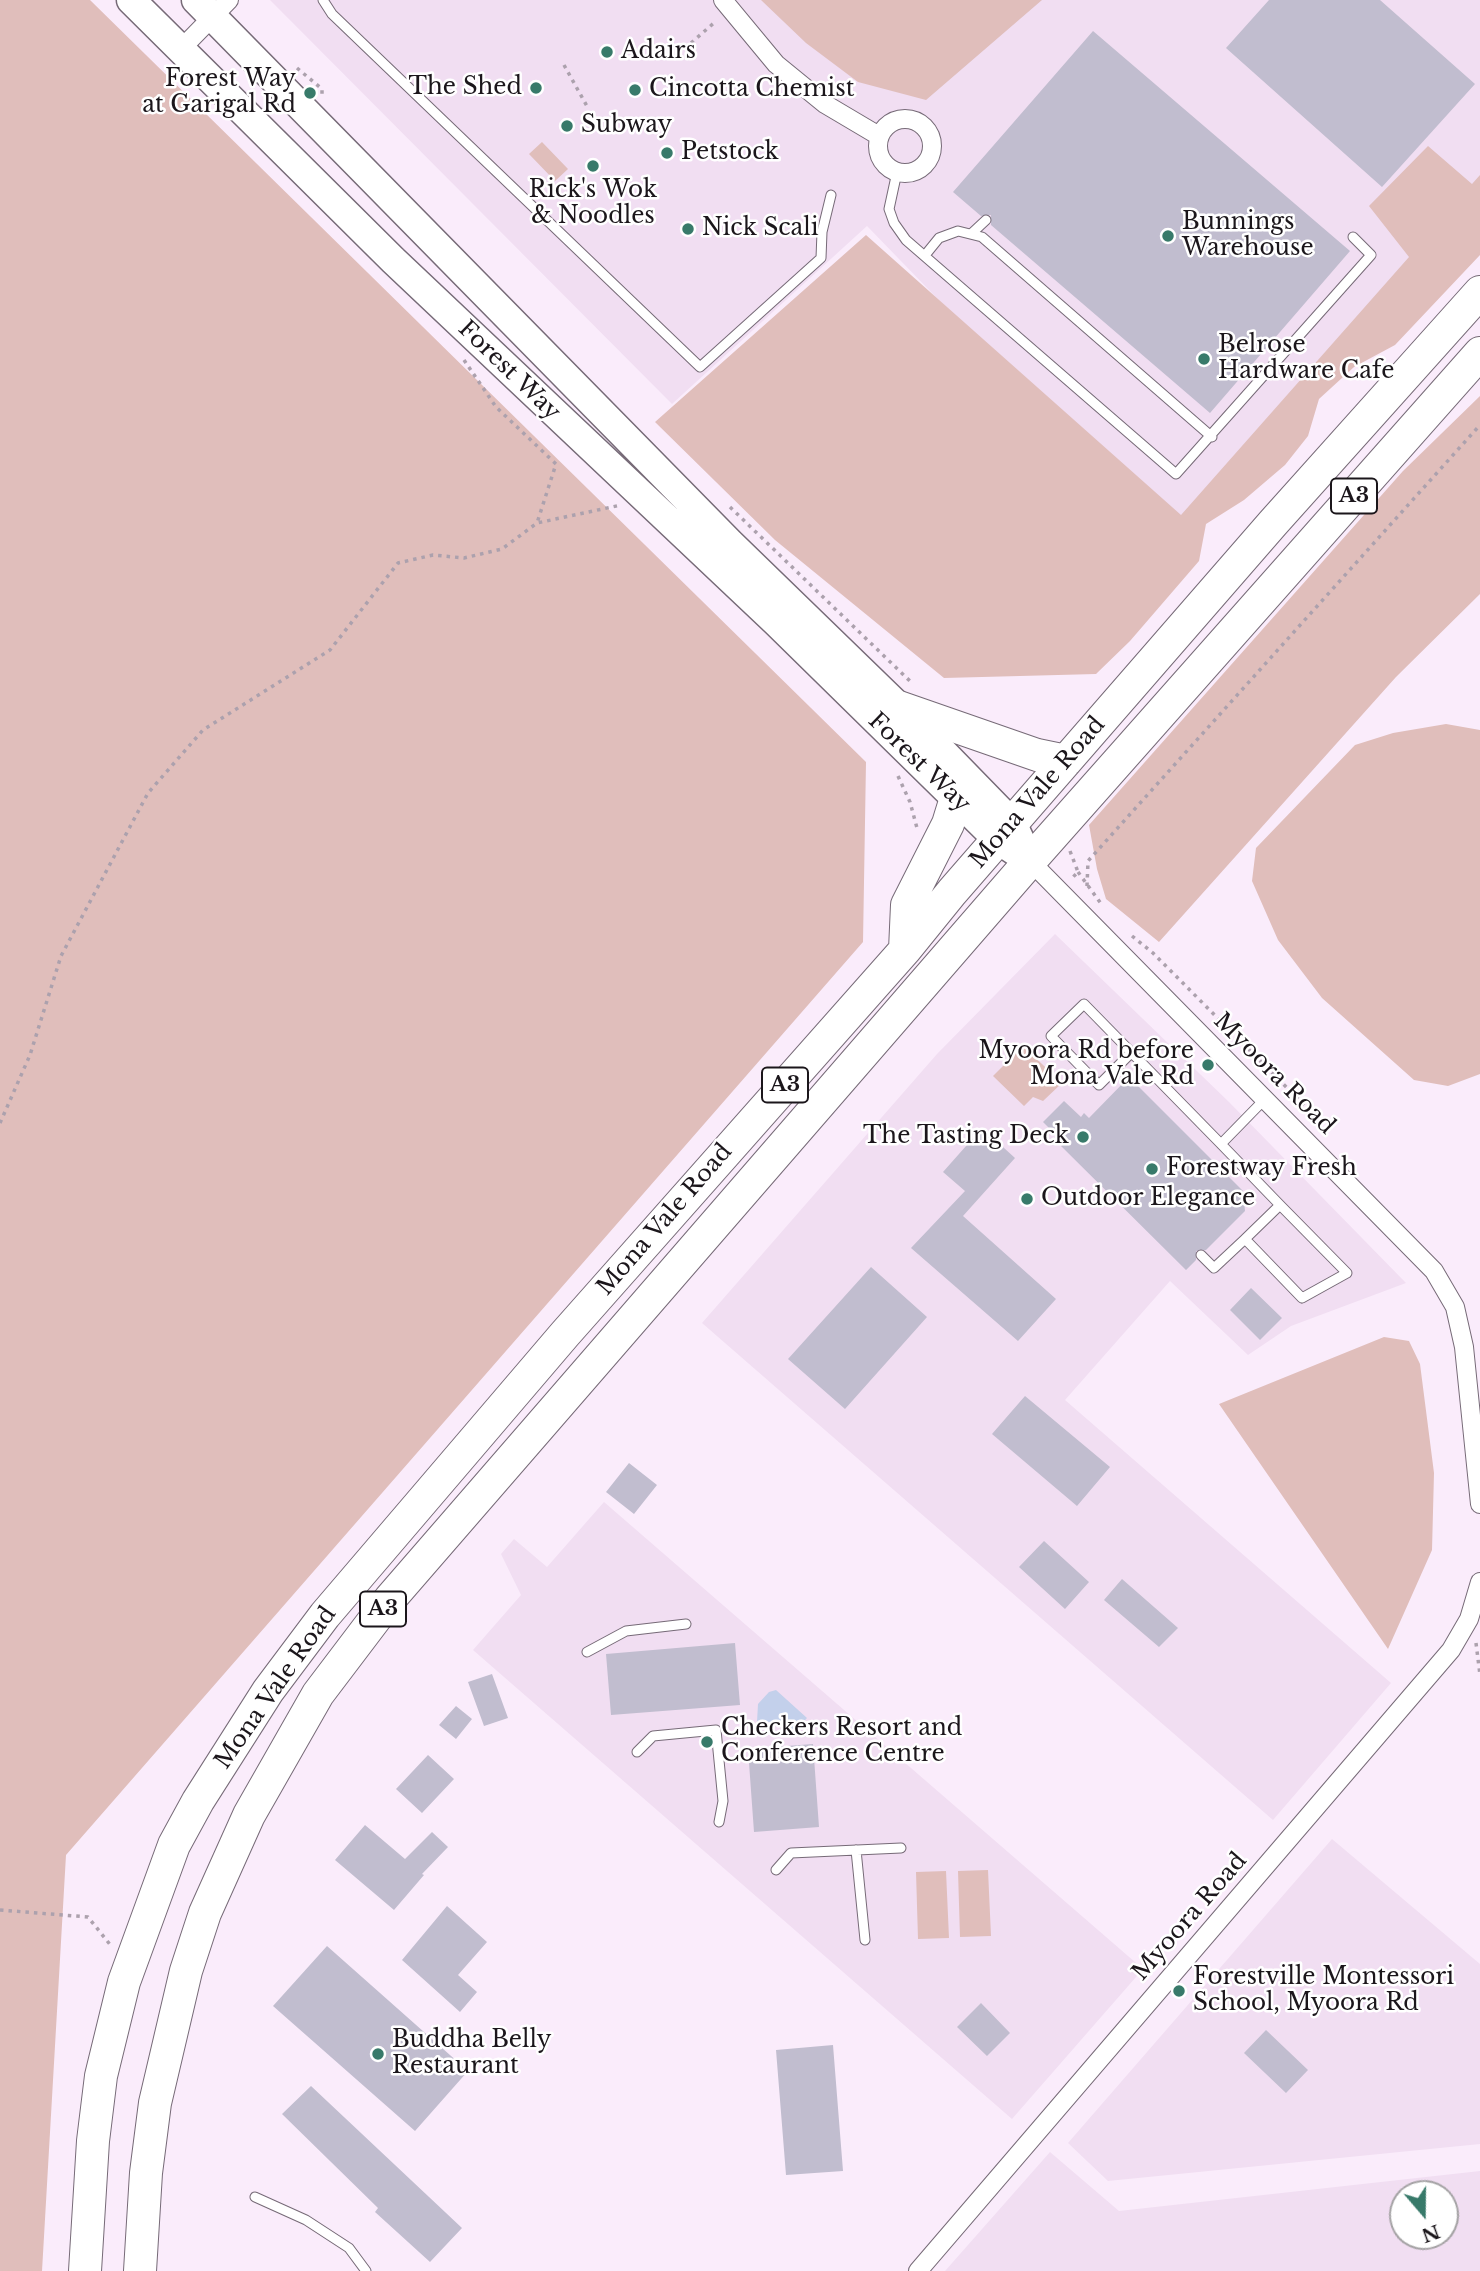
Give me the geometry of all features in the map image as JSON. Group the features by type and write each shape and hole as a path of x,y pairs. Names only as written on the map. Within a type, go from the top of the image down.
{"highway":[{"name":"Mona Vale Road","path":"85,2271 93,2141 102,2076 132,1956 174,1845 198,1801 268,1691 325,1615 556,1344 905,950 1066,761 1480,292"},
{"name":"Mona Vale Road","path":"140,2271 146,2173 155,2103 186,1971 205,1913 249,1815 318,1694 390,1599 1030,861 1480,353"},
{"path":"911,699 1037,755 1066,761"},
{"path":"905,950 907,905 948,824 956,798"}],"main road":[{"name":"Forest Way","path":"131,0 393,260 956,798 1005,831"},
{"name":"Forest Way","path":"212,5 730,542 911,699 1005,831 1030,861"}],"street":[{"path":"723,0 786,73 825,104 879,136"},
{"path":"180,49 212,5"},
{"path":"907,118 923,124 930,134 933,147 927,162 913,172 897,172 880,158 879,136 890,123 907,118"},
{"name":"Myoora Road","path":"1030,861 1264,1100 1391,1224 1434,1271 1455,1307 1464,1347 1480,1504"},
{"name":"Myoora Road","path":"918,2271 1451,1650 1469,1619 1480,1582"}],"lane":[{"path":"323,0 331,14 700,367 821,258 822,232 831,195"},
{"path":"897,172 889,209 906,240 926,254 1176,474 1212,437 1371,255 1353,237"},
{"path":"971,234 986,220"},
{"path":"926,254 939,239 958,231 982,237 1212,437"},
{"path":"1131,1053 1099,1085 1051,1036 1084,1004 1346,1273 1302,1298 1245,1239"},
{"path":"1221,1144 1264,1100"},
{"path":"1201,1255 1214,1268 1280,1205"},
{"path":"587,1652 626,1631 686,1624"},
{"path":"637,1752 653,1736 716,1730 723,1801 719,1822"},
{"path":"776,1870 791,1853 901,1848"},
{"path":"856,1850 865,1940"},
{"path":"255,2197 306,2220 349,2248 366,2271"}],"path":[{"path":"691,43 715,22"},
{"path":"564,65 588,108"},
{"path":"458,353 496,407 555,464 537,523"},
{"path":"1087,886 1088,861 1480,425"},
{"path":"720,498 911,699"},
{"path":"0,1123 30,1055 61,956 148,793 203,730 330,650 398,563 433,555 464,558 502,549 537,523 647,500"},
{"path":"896,773 914,812 918,836"},
{"path":"1066,847 1078,872 1106,910"},
{"path":"1070,879 1078,872"},
{"path":"1124,929 1153,953 1312,1113"},
{"path":"0,1910 88,1917 110,1946 132,1956"}],"shaded area":[{"path":"0,0 90,0 866,762 863,942 66,1855 42,2271 0,2271"},
{"path":"270,0 1480,0 1480,181 1181,524 1090,456 867,226 672,404"},
{"path":"761,0 1042,0 926,100 858,82 806,43"},
{"path":"542,142 568,169 555,181 529,154"},
{"path":"1428,146 1472,184 1480,175 1480,255 1395,345 1354,367 1319,399 1308,436 1285,465 1244,500 1206,524 1199,561 1130,641 1096,674 944,678 775,540 655,422 866,235 1181,515 1409,257 1369,206"},
{"path":"1480,396 1480,594 1396,677 1159,942 1106,899 1089,825 1403,471"},
{"path":"1446,724 1480,730 1480,1074 1448,1086 1414,1080 1322,998 1278,940 1252,881 1256,848 1355,745 1393,733"},
{"path":"1055,934 1229,1102 1406,1283 1291,1326 1248,1355 1170,1281 1065,1400 1391,1683 1273,1820 702,1323 937,1054"},
{"path":"1023,1046 1062,1083 1043,1101 1033,1097 1024,1106 993,1076"},
{"path":"1384,1337 1409,1341 1420,1364 1434,1473 1432,1550 1388,1649 1219,1404"},
{"name":"Checkers Resort and Conference Centre","path":"604,1502 1143,1969 1012,2119 473,1650 521,1595 501,1554 514,1539 547,1567"},
{"path":"1332,1839 1480,1964 1480,2144 1108,2181 1068,2143"},
{"path":"988,1870 991,1936 960,1937 958,1871"},
{"path":"946,1871 949,1938 918,1939 916,1872"},
{"path":"1050,2152 1119,2211 1389,2181 1389,2250 1459,2250 1459,2180 1399,2180 1480,2171 1480,2271 945,2271"}],"water":[{"path":"776,1690 807,1718 793,1733 781,1722 757,1722 758,1704 769,1692"}],"building":[{"path":"1269,0 1380,0 1475,84 1382,187 1226,48"},
{"name":"Bunnings Warehouse","path":"1093,31 1350,251 1210,413 991,225 991,215 981,216 953,192"},
{"name":"Forestway Fresh","path":"1129,1077 1243,1191 1245,1211 1206,1250 1196,1251 1196,1260 1186,1270 1061,1146 1064,1143 1043,1122 1064,1101 1081,1117 1084,1113 1089,1118"},
{"path":"982,1128 1015,1158 963,1216 1056,1299 1018,1341 911,1248 965,1191 943,1172"},
{"path":"871,1267 927,1317 845,1409 788,1359"},
{"path":"1251,1288 1282,1318 1260,1340 1230,1310"},
{"path":"1025,1396 1110,1467 1077,1506 992,1434"},
{"path":"629,1463 657,1485 634,1514 606,1492"},
{"path":"1044,1541 1089,1582 1065,1609 1019,1567"},
{"path":"1122,1579 1178,1628 1159,1647 1104,1600"},
{"path":"735,1643 740,1705 611,1715 606,1654"},
{"path":"492,1674 508,1718 484,1726 468,1682"},
{"path":"456,1706 472,1719 456,1739 439,1725"},
{"path":"813,1744 819,1827 754,1832 748,1749"},
{"path":"428,1755 454,1779 422,1813 396,1789"},
{"path":"365,1825 405,1859 432,1832 448,1847 422,1874 424,1875 394,1910 335,1860"},
{"path":"447,1906 487,1942 458,1975 477,1992 460,2012 402,1960"},
{"path":"327,1946 468,2071 415,2131 273,2006"},
{"path":"981,2003 1010,2033 987,2056 957,2027"},
{"path":"1266,2030 1308,2070 1286,2093 1244,2053"},
{"path":"833,2045 843,2171 786,2175 776,2050"},
{"path":"311,2086 462,2228 430,2262 375,2212 378,2208 282,2114"}],"place":[{"name":"Adairs","path":"607,52"},
{"name":"The Shed","path":"536,88"},
{"name":"Cincotta Chemist","path":"635,90"},
{"name":"Forest Way at Garigal Rd","path":"310,93"},
{"name":"Subway","path":"567,126"},
{"name":"Petstock","path":"667,153"},
{"name":"Rick's Wok & Noodles","path":"593,166"},
{"name":"Nick Scali","path":"688,229"},
{"name":"Bunnings Warehouse","path":"1168,236"},
{"name":"Belrose Hardware Cafe","path":"1204,359"},
{"name":"Myoora Rd before Mona Vale Rd","path":"1208,1065"},
{"name":"The Tasting Deck","path":"1083,1137"},
{"name":"Forestway Fresh","path":"1152,1169"},
{"name":"Outdoor Elegance","path":"1027,1199"},
{"name":"Checkers Resort and Conference Centre","path":"707,1742"},
{"name":"Forestville Montessori School, Myoora Rd","path":"1179,1991"},
{"name":"Buddha Belly Restaurant","path":"378,2054"}]}
